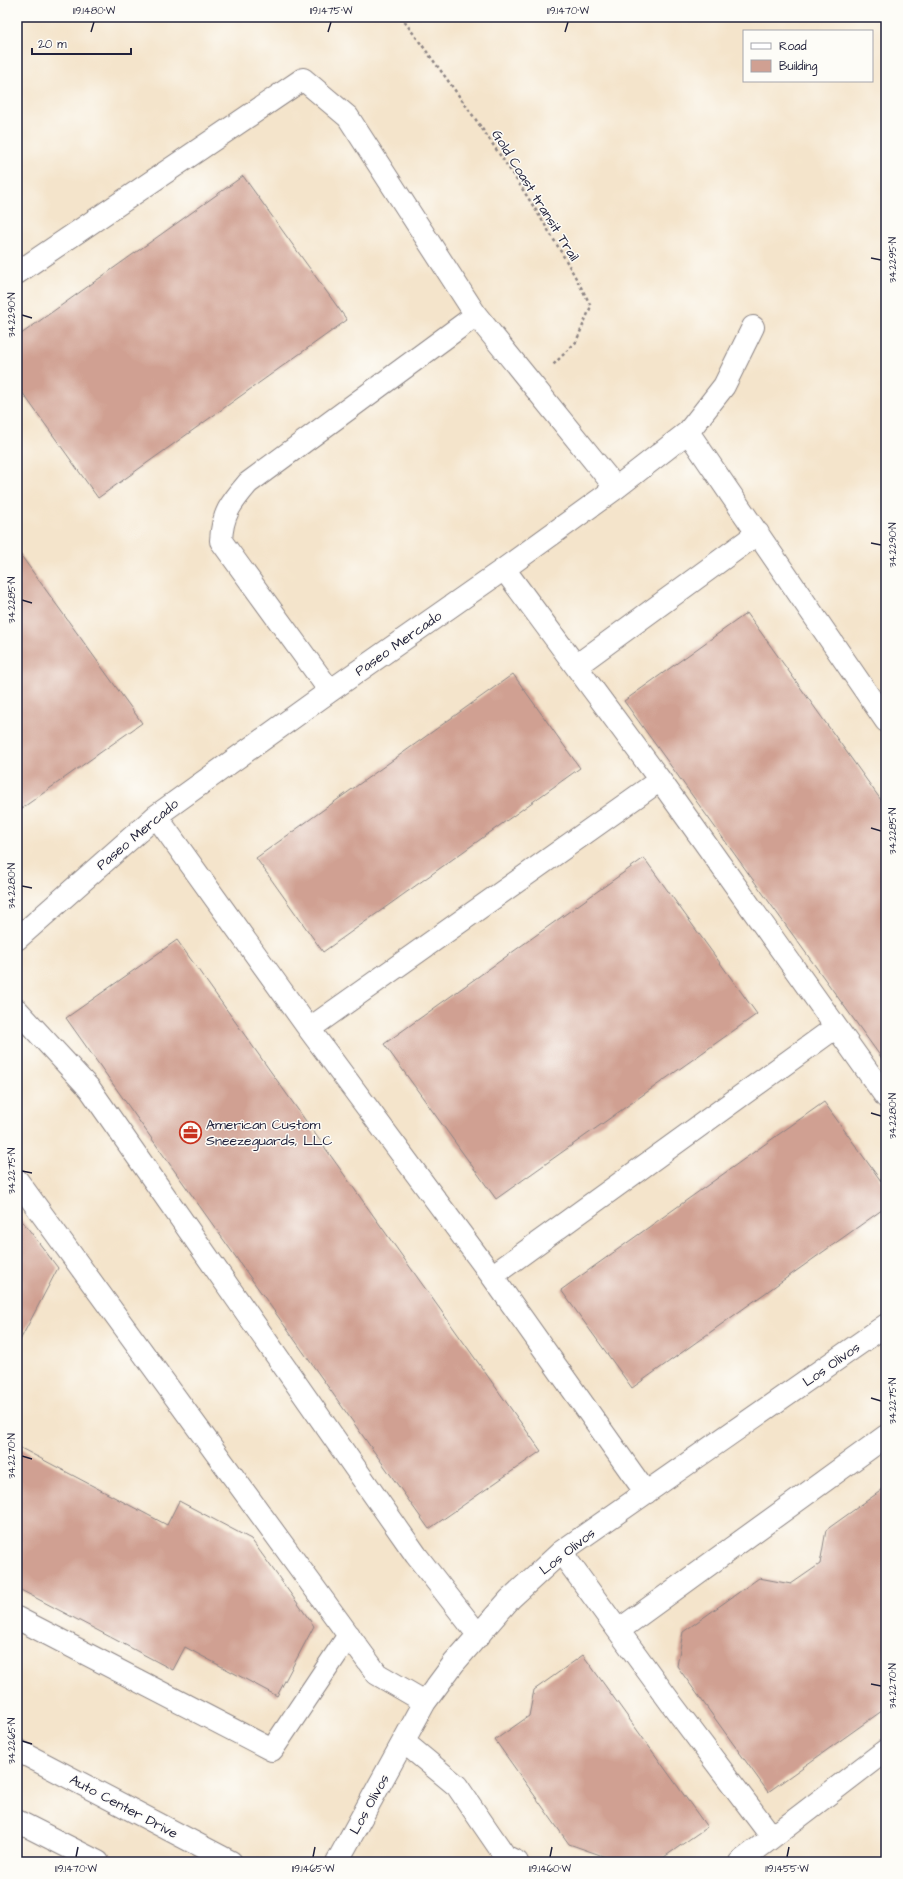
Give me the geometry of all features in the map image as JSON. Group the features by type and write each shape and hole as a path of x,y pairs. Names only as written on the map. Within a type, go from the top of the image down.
{"street":[{"path":"17,273 303,79 348,117 476,315 616,488"},
{"path":"330,691 221,541 225,514 232,502 248,484 476,315"},
{"name":"Paseo Mercado","path":"17,939 156,816 330,691 504,569 616,488 688,432 724,386 753,328"},
{"path":"688,432 886,721"},
{"path":"576,666 758,533"},
{"path":"504,569 660,780 886,1097"},
{"path":"309,1029 660,780"},
{"path":"156,816 309,1029 492,1276 646,1493"},
{"path":"17,1010 90,1089 416,1555 479,1636"},
{"path":"492,1276 836,1027"},
{"path":"17,1180 377,1674 426,1702"},
{"name":"Los Olivos","path":"337,1862 426,1702 454,1663 510,1599 561,1552 886,1325"},
{"path":"618,1630 886,1436"},
{"path":"561,1552 772,1837"},
{"path":"17,1618 272,1750 350,1635"},
{"path":"404,1742 457,1786 505,1856 517,1862"},
{"name":"Auto Center Drive","path":"17,1750 231,1862"},
{"path":"740,1862 886,1750"},
{"path":"17,1821 98,1862"}],"path":[{"name":"Gold Coast transit Trail","path":"401,17 448,80 533,203 591,306 576,342 556,362 529,380"}],"building":[{"path":"243,176 347,320 98,498 17,385 17,337"},
{"path":"17,550 142,723 18,811 17,811"},
{"path":"747,613 886,807 886,1064 624,701"},
{"path":"513,674 580,768 323,952 256,858"},
{"path":"644,858 757,1014 496,1199 384,1044"},
{"path":"177,940 541,1451 429,1529 66,1018"},
{"path":"824,1102 886,1188 886,1207 632,1388 561,1290"},
{"path":"17,1214 58,1268 17,1346"},
{"path":"17,1446 167,1525 179,1501 251,1539 314,1626 277,1696 185,1647 173,1670 17,1588"},
{"path":"886,1487 886,1708 768,1792 677,1666 683,1632 759,1578 791,1584 820,1564 826,1530"},
{"path":"583,1655 707,1827 657,1862 620,1862 569,1844 495,1740 529,1716 534,1690"}],"place":[{"name":"American Custom Sneezeguards, LLC","path":"190,1132"}]}
